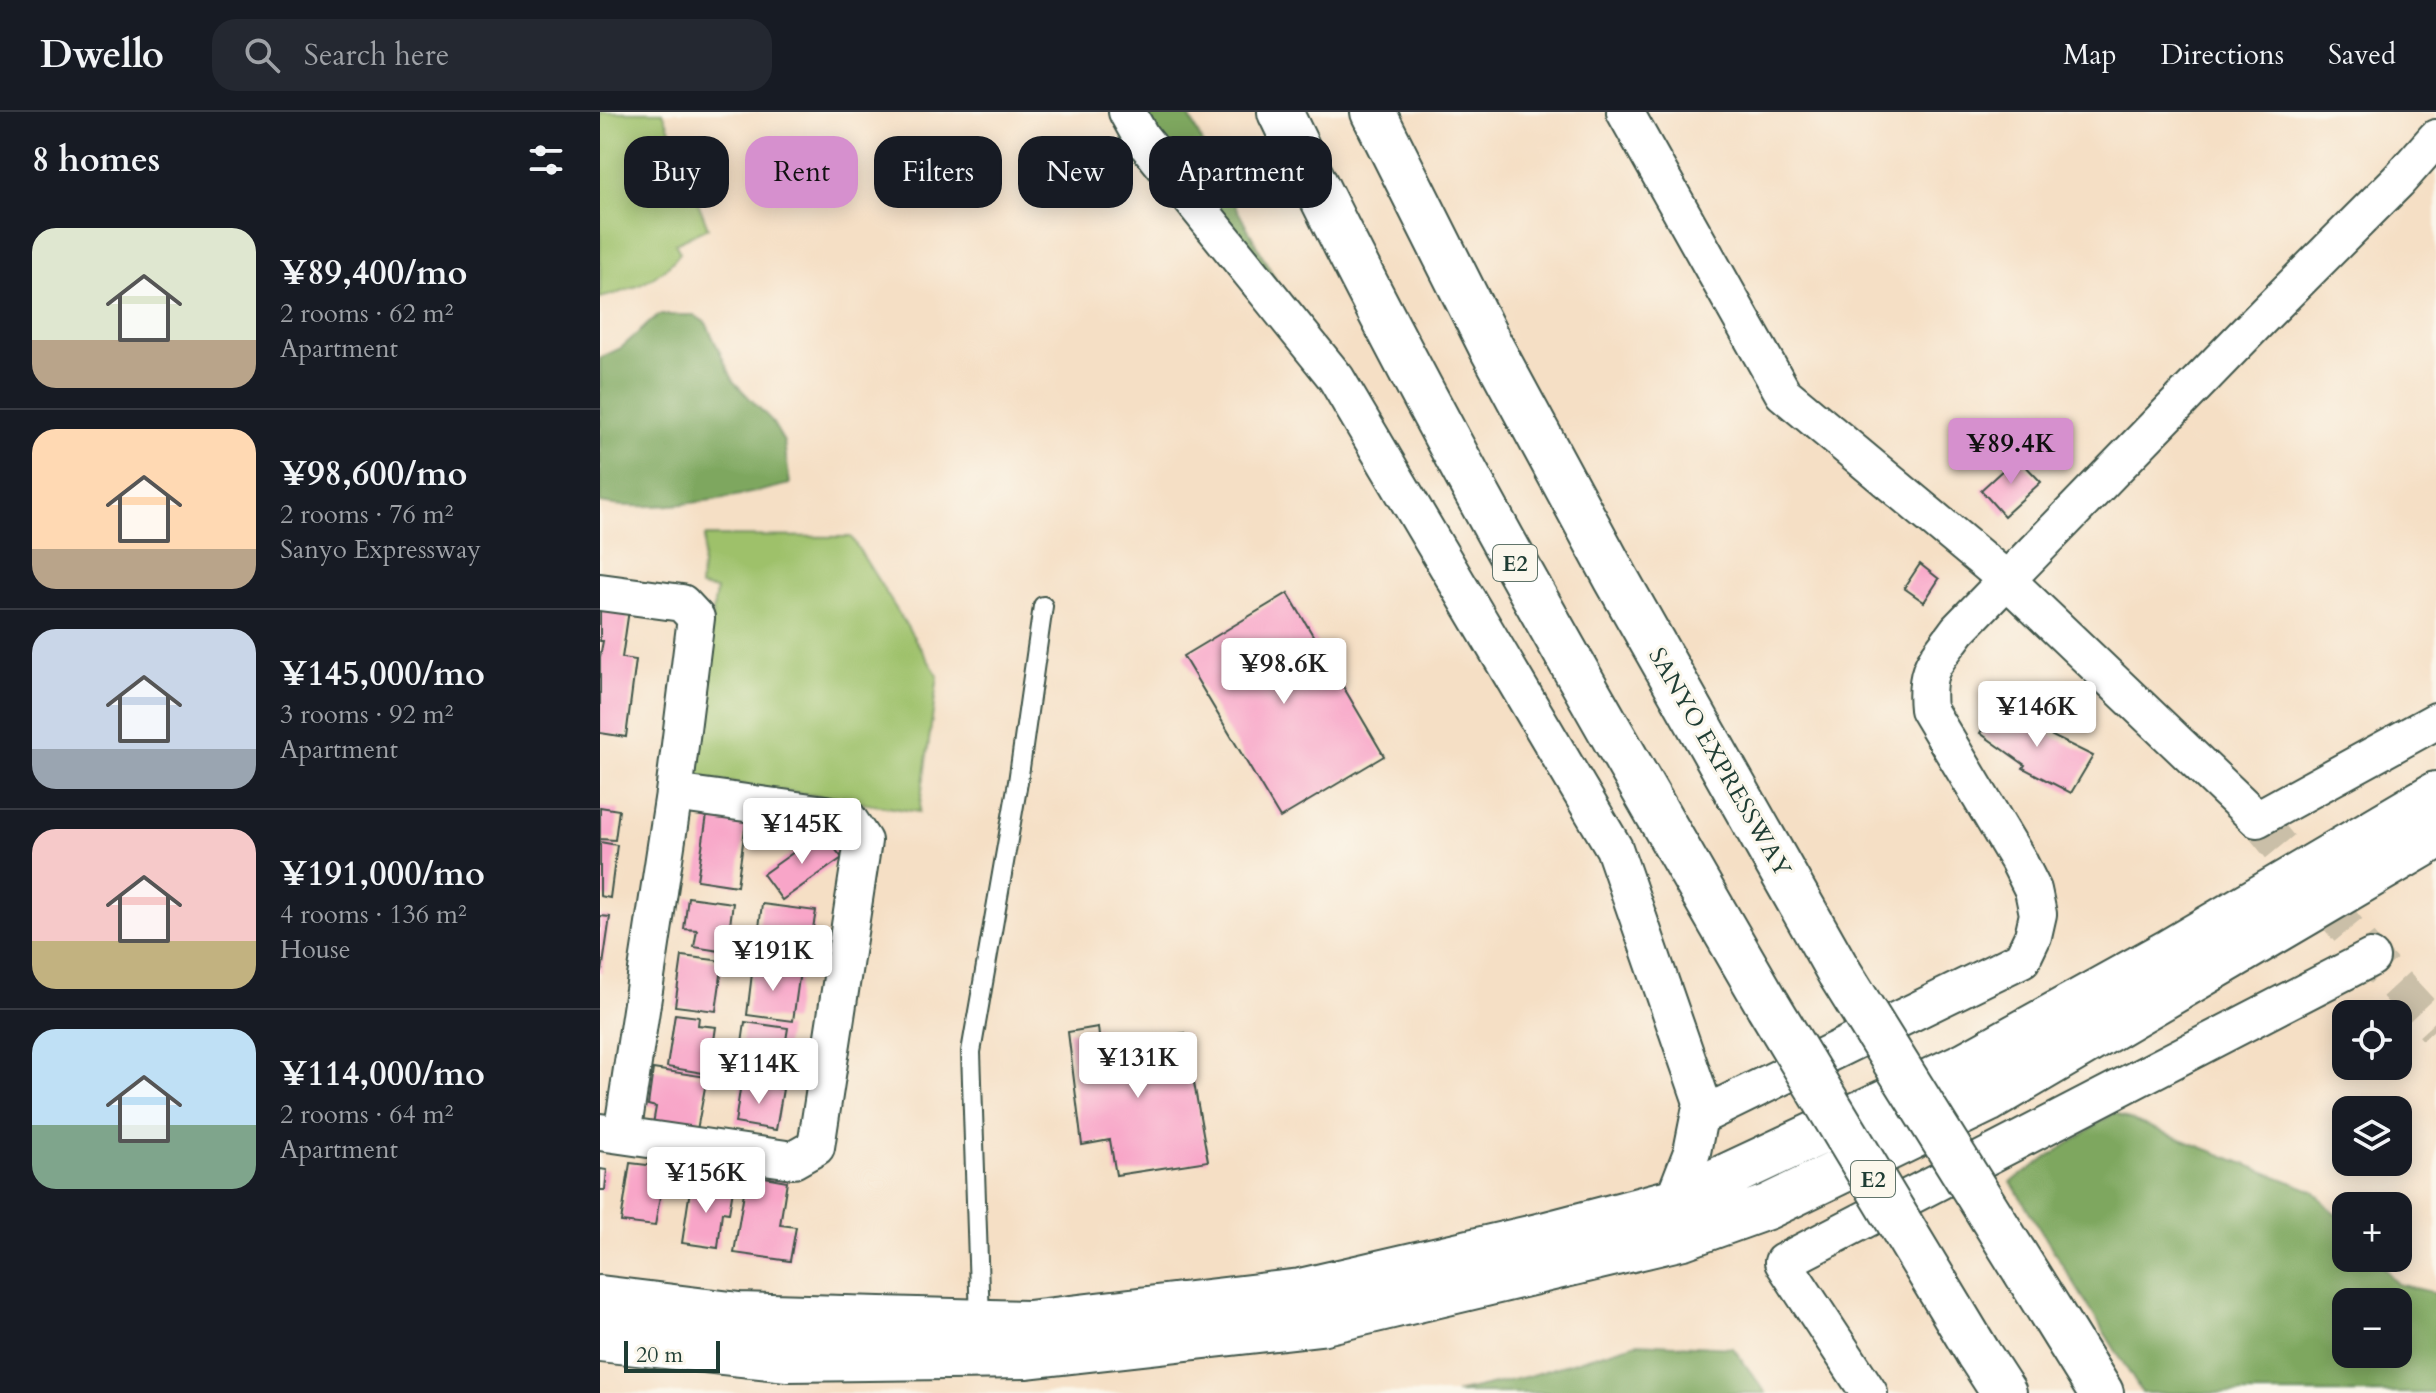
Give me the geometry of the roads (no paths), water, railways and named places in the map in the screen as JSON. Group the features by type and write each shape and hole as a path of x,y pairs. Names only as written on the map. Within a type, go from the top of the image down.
{"main road":[{"name":"E2","path":"1280,112 1414,377 1550,626 1768,1005 2004,1393"},
{"name":"SANYO EXPRESSWAY","path":"1373,112 1512,386 1616,578 1839,972 2101,1393"},
{"path":"600,1298 739,1315 1028,1323 1301,1291 1673,1201 1966,1064 2170,951 2436,794"},
{"path":"600,1339 788,1359 1027,1356 1320,1323 1683,1237 1767,1207 1988,1100 2436,837"}],"street":[{"path":"1127,112 1141,137 1336,378 1614,848 1702,1102 1692,1152 1673,1201"},
{"path":"1625,112 1783,393 2007,580 2257,819 2436,721"},
{"path":"1699,1117 2022,959 2033,936 2038,914 2033,890 1928,709 1925,684 1934,663 1958,630 2398,181 2436,138"},
{"path":"600,592 682,603 696,618 674,793 611,1133 793,1160 816,1147 863,841 847,817 674,793"},
{"path":"1869,1393 1783,1262 2371,958"}],"lane":[{"path":"980,1320 971,1052 1018,782 1043,606"}],"tunnel":[{"path":"2257,819 2371,958 2436,1028"}]}
